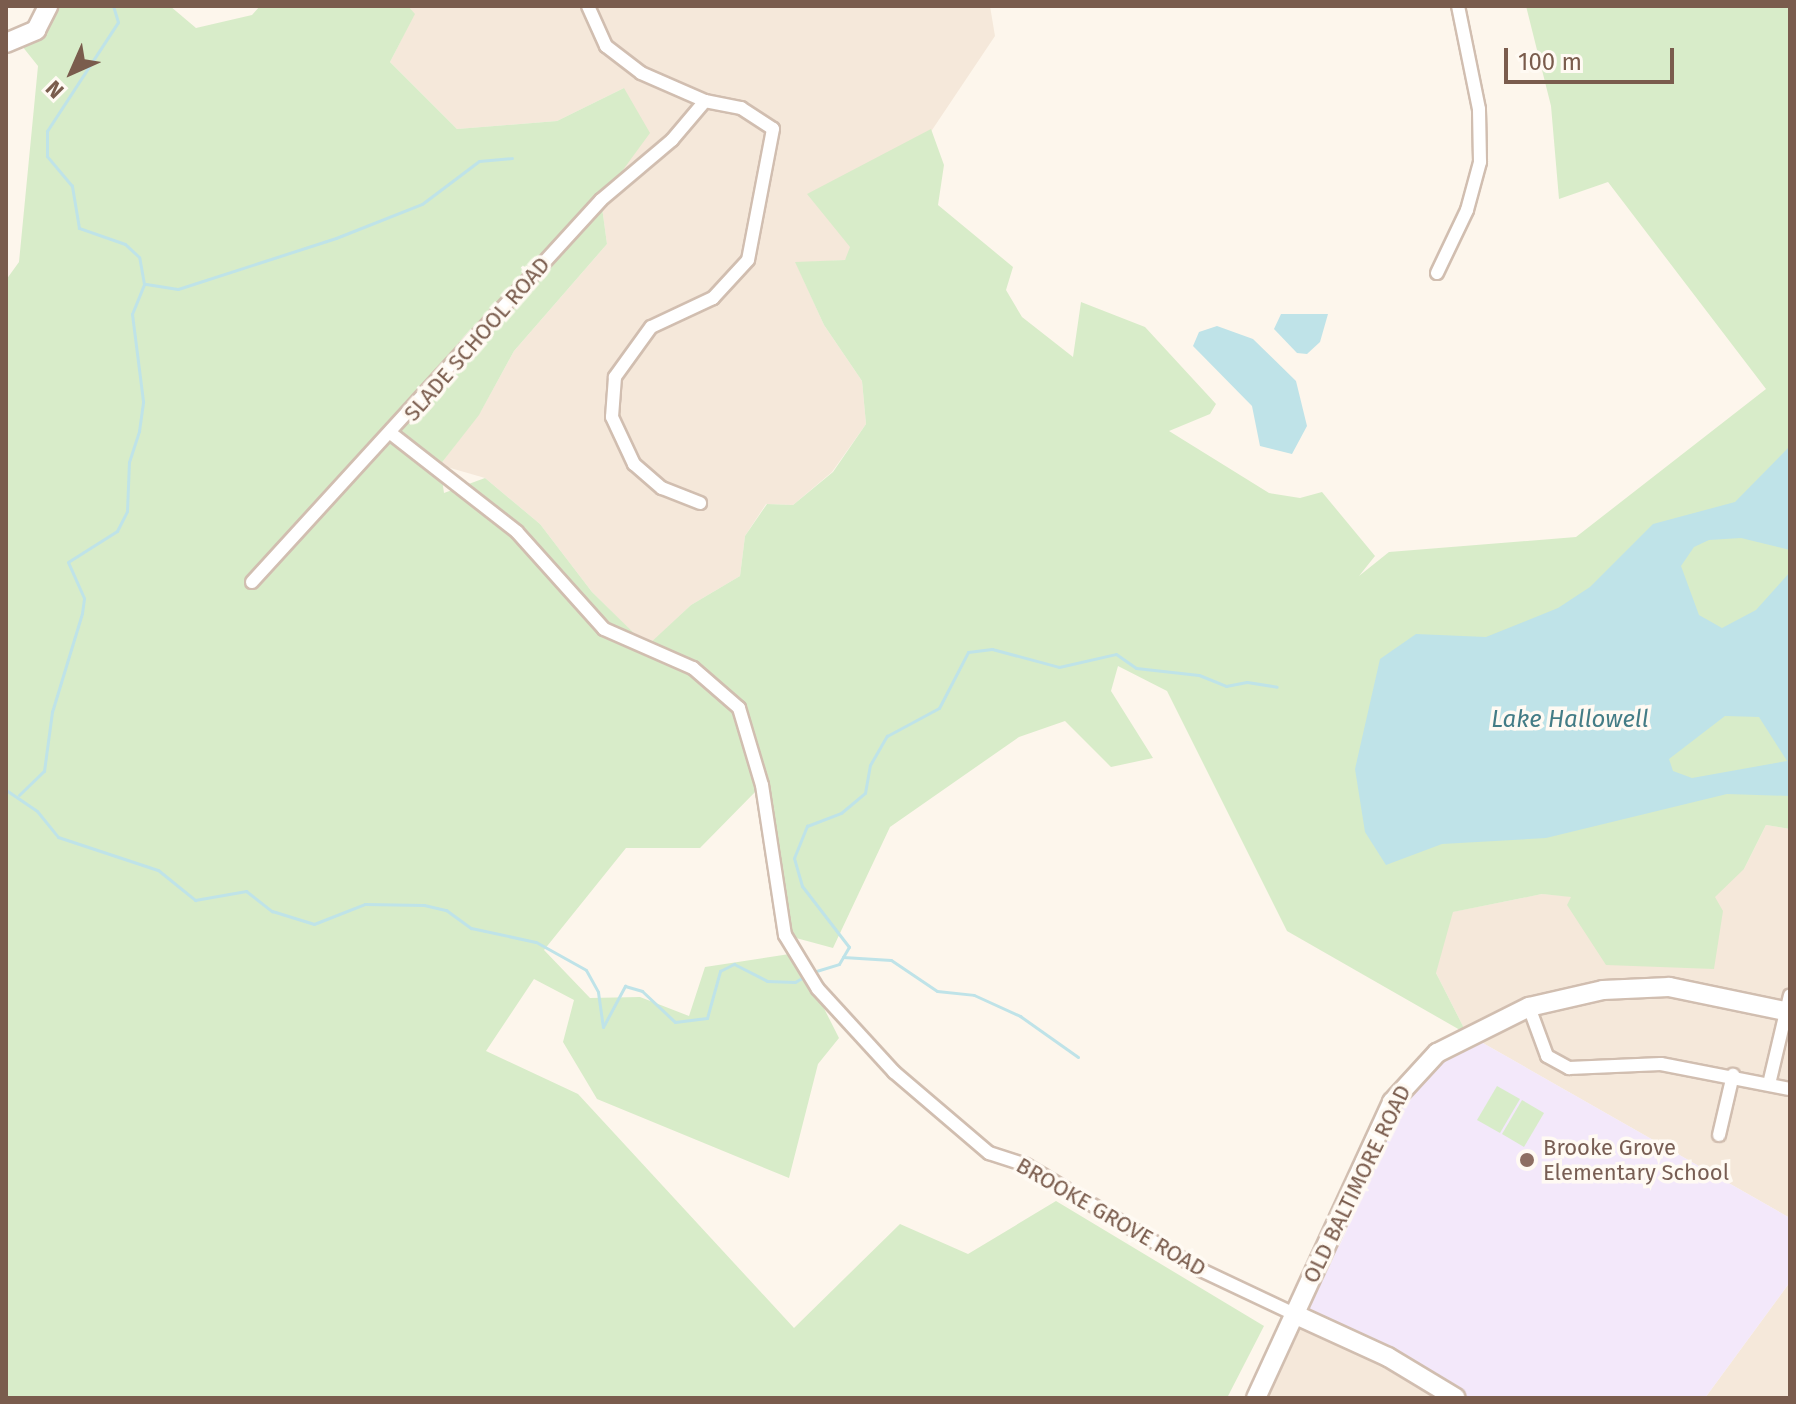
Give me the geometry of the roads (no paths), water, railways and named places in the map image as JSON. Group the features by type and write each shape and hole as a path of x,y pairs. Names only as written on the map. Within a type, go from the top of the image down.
{"street":[{"path":"6,43 36,30 48,6"},
{"path":"588,6 597,34 621,59 705,101 741,108 773,129 755,244 713,298 642,335 620,367 612,396 612,417 634,464 662,488 700,503"},
{"path":"1437,273 1467,210 1480,162 1479,109 1458,6"},
{"name":"SLADE SCHOOL ROAD","path":"252,582 393,435 601,200 672,140 705,101"},
{"name":"BROOKE GROVE ROAD","path":"393,435 517,532 604,629 693,668 739,708 762,785 777,909 813,981 894,1072 989,1153 1026,1165 1201,1270 1294,1314"},
{"name":"OLD BALTIMORE ROAD","path":"1256,1398 1392,1102 1411,1075 1473,1030 1529,1007 1603,990 1669,987 1789,1006"},
{"path":"1769,1084 1789,1006"},
{"path":"1529,1007 1537,1036 1557,1064 1661,1064 1733,1075 1790,1089"},
{"path":"1719,1135 1733,1075"},
{"path":"1294,1314 1456,1398"}],"water":[{"path":"1281,314 1328,314 1320,342 1307,354 1297,353 1274,329"},
{"path":"1217,326 1253,339 1296,381 1307,426 1292,454 1260,446 1252,406 1193,346 1199,332"},
{"name":"Lake Hallowell","path":"1790,446 1790,550 1741,538 1709,540 1694,547 1681,566 1699,615 1722,628 1756,610 1790,572 1790,796 1727,794 1546,838 1442,844 1386,865 1365,832 1355,769 1380,659 1416,634 1486,637 1558,608 1590,587 1653,524 1735,502","holes":["1725,716 1759,717 1787,761 1692,778 1673,771 1669,759"]}],"waterway":[{"path":"19,795 44,771 52,712 82,613 84,598 68,562 117,531 127,511 129,462 139,431 143,401 132,314 144,284 139,257 125,244 79,228 72,186 47,156 47,131 118,22 113,6"},
{"path":"146,284 178,289 336,238 422,204 479,161 512,158"},
{"path":"813,972 839,964 849,947 802,886 794,858 807,826 841,813 865,793 870,765 887,736 939,708 968,652 992,649 1059,667 1116,654 1136,668 1199,675 1226,686 1247,682 1277,687"},
{"path":"6,790 37,811 58,837 158,870 195,900 246,891 272,911 314,924 365,904 424,905 446,910 471,928 536,942 586,970 598,992 603,1027 625,986 642,991 675,1022 707,1018 720,971 734,964 767,981 795,982 807,975"},
{"path":"843,957 891,960 937,991 974,995 1020,1016 1078,1057"}],"place":[{"name":"Brooke Grove Elementary School","path":"1527,1160"}]}
